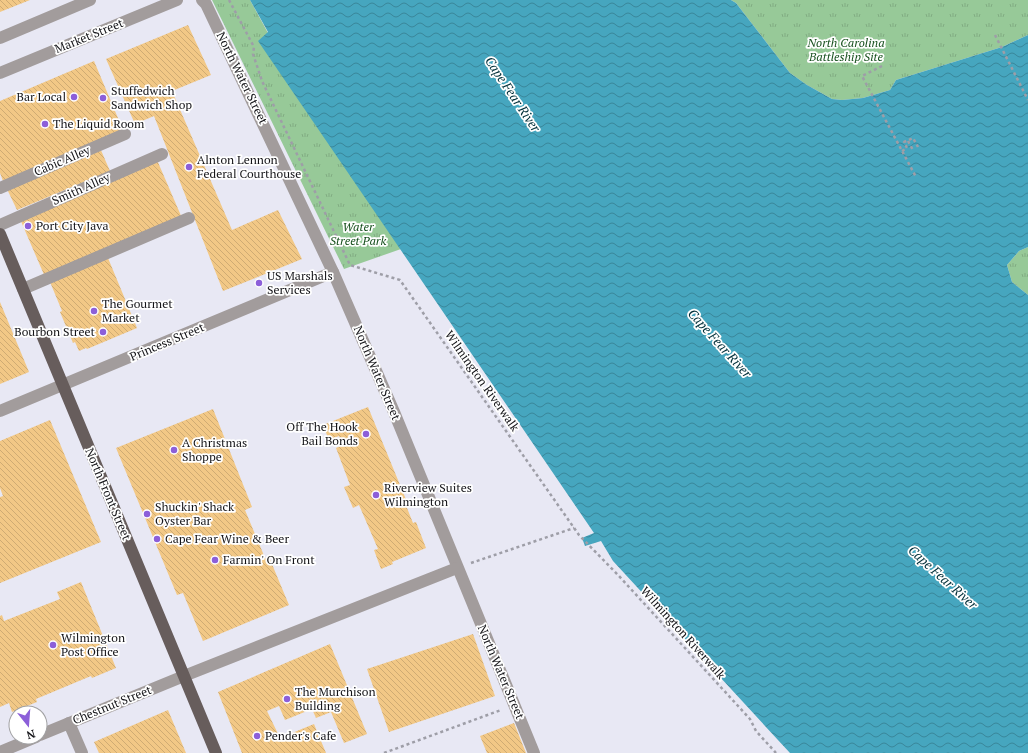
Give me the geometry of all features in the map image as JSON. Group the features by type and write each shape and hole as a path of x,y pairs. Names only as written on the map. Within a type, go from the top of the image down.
{"main road":[{"name":"North Front Street","path":"0,234 216,753"}],"street":[{"path":"0,38 90,0"},
{"name":"Market Street","path":"0,73 177,0"},
{"name":"North Water Street","path":"202,0 206,4 213,18 333,272 394,412 534,753"},
{"name":"Cabic Alley","path":"0,188 125,134"},
{"name":"Smith Alley","path":"0,225 162,154"},
{"path":"23,289 189,218"},
{"name":"Princess Street","path":"0,411 333,272"},
{"name":"Chestnut Street","path":"48,732 457,568"},
{"path":"69,723 82,753"},
{"path":"0,752 22,748"}],"path":[{"name":"Wilmington Riverwalk","path":"229,0 254,47 253,54 262,81 350,265 400,280 579,535 618,575 750,719 756,731 776,753"},
{"path":"995,35 1028,100"},
{"path":"882,66 862,76 916,177"},
{"path":"902,151 907,148 904,142 914,138 918,147"},
{"path":"908,141 913,150"},
{"path":"457,568 574,528"},
{"path":"384,753 514,705"}],"green space":[{"name":"Water Street Park","path":"212,0 250,0 268,33 259,41 401,249 344,269"},
{"name":"North Carolina Battleship Site","path":"731,0 1028,0 1028,35 1002,47 896,80 890,90 863,98 842,100 832,99 807,85 790,73 736,3"},
{"path":"1028,247 1028,295 1012,282 1007,265 1019,251"}],"water":[{"name":"Cape Fear River","path":"250,0 731,0 736,3 790,73 807,85 832,99 842,100 863,98 890,90 896,80 1002,47 1028,35 1028,247 1019,251 1007,265 1012,282 1028,295 1028,753 790,753 613,561 601,541 585,546 582,538 594,533 258,41 268,32"}],"building":[{"path":"0,0 30,0 0,12"},
{"name":"Alnton Lennon Federal Courthouse","path":"188,25 211,75 172,91 232,230 278,210 302,259 223,291 154,116 135,124 106,59"},
{"path":"94,61 123,130 3,181 0,173 0,101"},
{"path":"100,148 110,171 17,210 6,187"},
{"path":"157,160 182,218 45,277 20,219"},
{"path":"108,258 137,328 79,351 75,342 73,343 60,312 62,311 50,282"},
{"path":"0,302 29,372 0,384"},
{"name":"Riverview Suites Wilmington","path":"368,407 407,502 405,503 413,523 416,522 426,548 392,562 393,564 381,569 374,550 378,549 359,505 353,508 344,487 350,485 336,448 342,445 339,436 329,440 323,425"},
{"path":"213,409 252,507 245,510 265,558 269,557 289,605 203,641 183,593 177,595 116,448"},
{"path":"50,420 101,542 0,583 0,497 3,496 0,488 0,441"},
{"name":"Wilmington Post Office","path":"81,582 116,668 92,678 91,676 36,699 37,702 30,705 10,705 9,703 0,707 0,616 2,615 4,621 60,599 57,592"},
{"path":"473,634 495,696 389,732 367,669"},
{"name":"The Murchison Building","path":"330,644 367,734 344,743 331,712 316,718 312,709 285,720 279,706 267,711 280,738 314,724 326,753 242,753 218,692"},
{"path":"168,710 186,753 99,753 94,742"},
{"path":"514,723 526,753 487,753 480,736"}],"place":[{"name":"Bar Local","path":"74,97"},
{"name":"Stuffedwich Sandwich Shop","path":"103,98"},
{"name":"The Liquid Room","path":"45,124"},
{"name":"Alnton Lennon Federal Courthouse","path":"189,167"},
{"name":"Port City Java","path":"28,226"},
{"name":"US Marshals Services","path":"259,283"},
{"name":"The Gourmet Market","path":"94,311"},
{"name":"Bourbon Street","path":"103,332"},
{"name":"Off The Hook Bail Bonds","path":"366,434"},
{"name":"A Christmas Shoppe","path":"174,450"},
{"name":"Riverview Suites Wilmington","path":"376,495"},
{"name":"Shuckin' Shack Oyster Bar","path":"147,514"},
{"name":"Cape Fear Wine & Beer","path":"157,539"},
{"name":"Farmin' On Front","path":"215,560"},
{"name":"Wilmington Post Office","path":"53,645"},
{"name":"The Murchison Building","path":"287,699"},
{"name":"Pender's Cafe","path":"257,736"}]}
